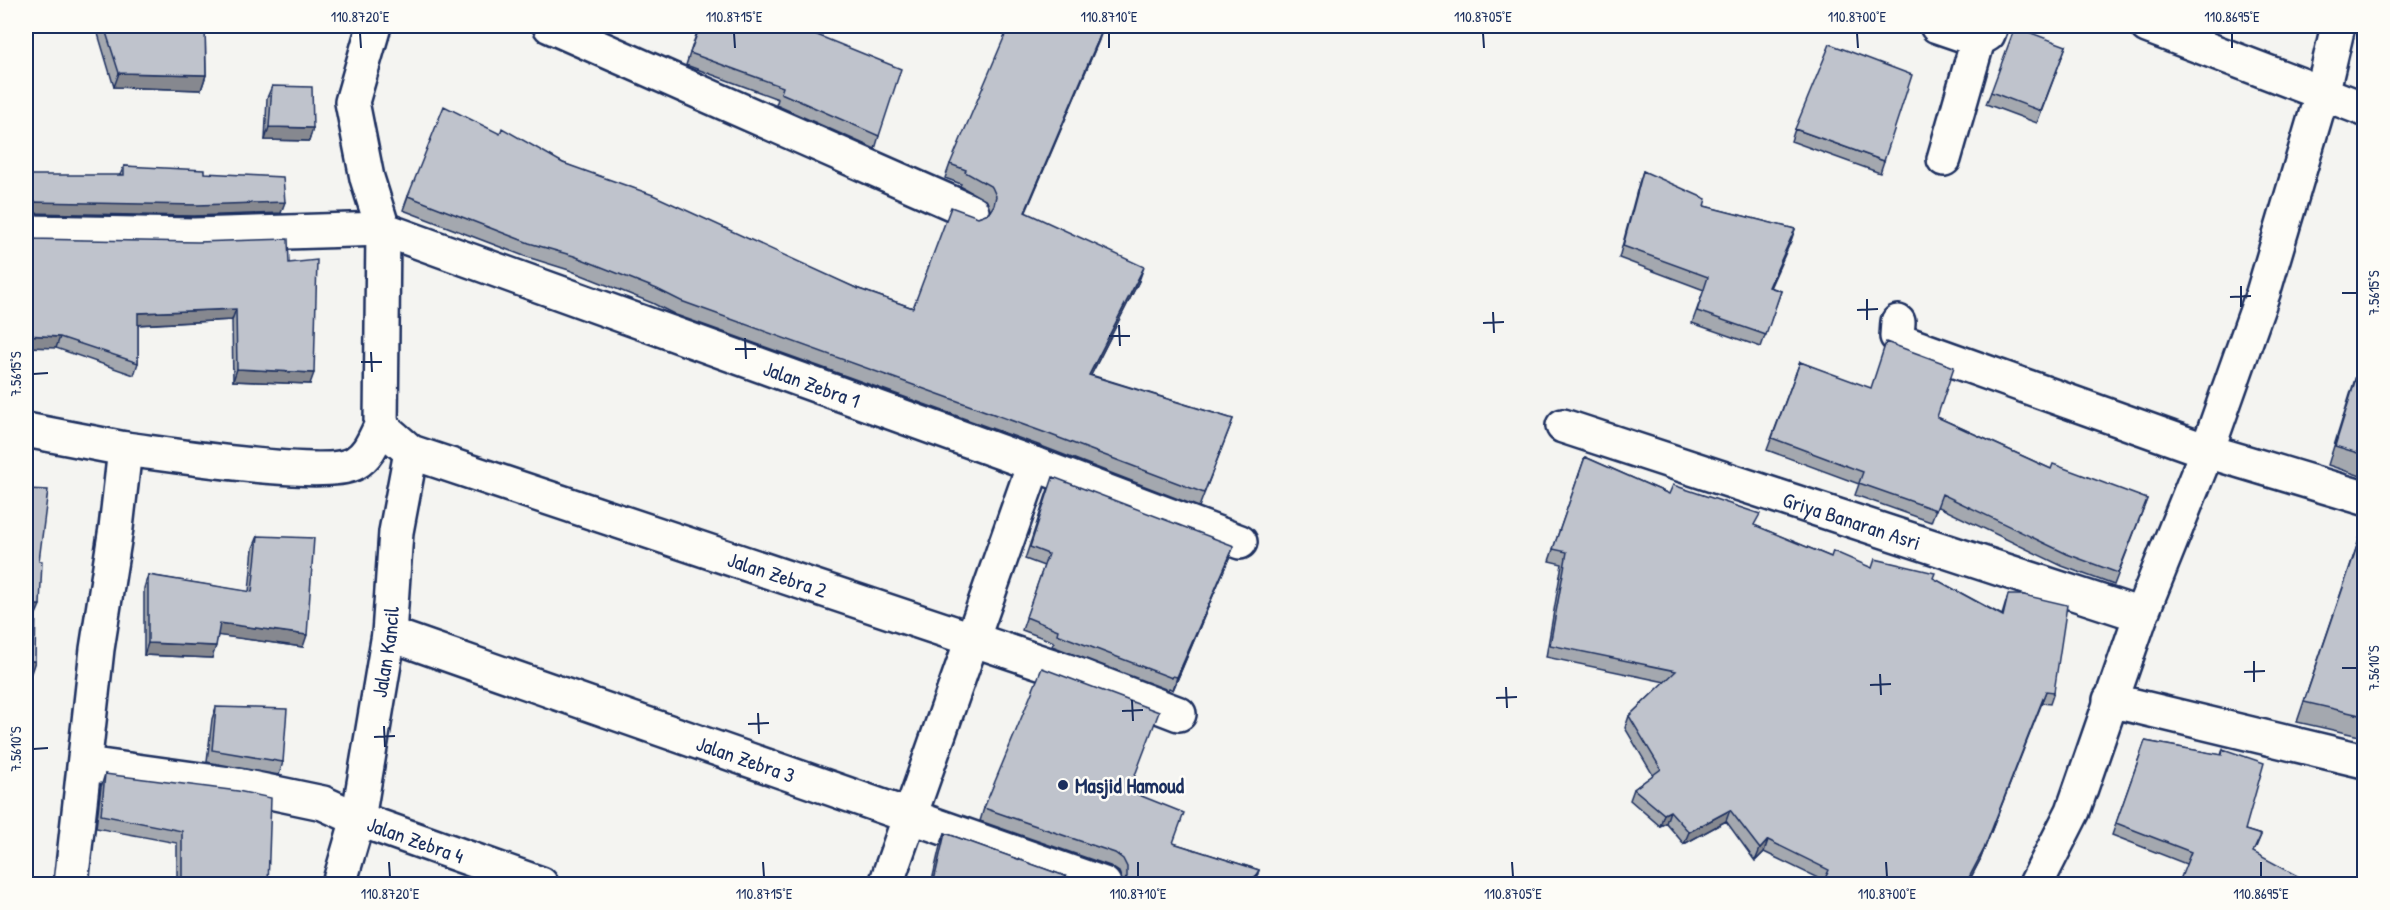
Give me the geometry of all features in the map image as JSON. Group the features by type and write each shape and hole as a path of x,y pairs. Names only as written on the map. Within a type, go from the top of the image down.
{"street":[{"path":"26,430 125,449 309,470 354,465 367,454 381,426 383,229 367,178 352,102 374,26"},
{"path":"550,26 972,212"},
{"path":"1937,26 1984,33 1944,159"},
{"path":"2147,26 2364,109"},
{"path":"2036,885 2073,811 2141,615 2207,451 2263,293 2322,94 2338,26"},
{"path":"26,232 194,235 383,229"},
{"name":"Jalan Zebra 1","path":"383,229 1034,464 1240,543"},
{"path":"1898,322 1897,336 1902,342 2207,451 2364,498"},
{"name":"Jalan Zebra 2","path":"381,426 411,452 1071,672 1179,714"},
{"name":"Griya Banaran Asri","path":"1563,426 2141,615"},
{"path":"72,885 97,649 116,528 125,449"},
{"name":"Jalan Kancil","path":"339,885 358,819 389,634 396,532 411,452"},
{"path":"886,885 1034,464"},
{"name":"Jalan Zebra 3","path":"389,634 1104,885"},
{"path":"2110,700 2364,761"},
{"name":"Jalan Zebra 4","path":"86,764 277,792 323,803 358,819 541,885"}],"building":[{"path":"104,26 205,26 206,75 119,73"},
{"path":"700,26 795,26 901,69 879,136 781,93 783,87 690,53"},
{"path":"1009,26 1104,26 1025,212 1144,267 1089,375 1233,419 1204,493 1046,433 681,301 574,256 529,243 408,196 444,106 500,134 502,128 563,163 653,195 856,288 913,308 951,207 978,217 989,213 994,205 996,196 992,187 965,172 966,170 950,164"},
{"path":"2015,27 2066,46 2041,111 1991,92"},
{"path":"1830,44 1912,75 1884,161 1795,129"},
{"path":"272,86 312,87 313,128 269,127"},
{"path":"124,166 283,177 285,202 198,205 26,203 26,175 124,175"},
{"path":"1643,171 1706,199 1704,206 1795,229 1769,287 1781,291 1766,335 1697,311 1708,277 1623,246"},
{"path":"26,238 198,242 288,239 289,263 317,260 314,373 237,369 236,309 138,313 138,363 60,337 26,335"},
{"path":"1886,342 1954,367 1937,417 2051,469 2053,464 2147,499 2118,573 2067,554 1942,494 1936,510 1859,483 1863,472 1772,438 1800,362 1871,388"},
{"path":"2364,352 2364,455 2335,446"},
{"path":"1585,457 1669,494 1673,485 1760,514 1754,525 1831,557 1833,551 1872,568 1875,559 1935,573 1933,578 2003,616 2008,595 2024,595 2067,605 2054,692 2046,691 1984,849 1965,885 1822,885 1829,870 1768,840 1760,849 1730,810 1689,832 1670,811 1664,814 1634,789 1661,769 1629,716 1676,671 1550,645 1567,552 1553,549"},
{"path":"1053,477 1234,546 1177,677 1172,678 1057,634 1058,630 1026,617 1048,554 1030,547"},
{"path":"26,489 48,490 39,561 42,561 40,605 36,605 35,661 26,661"},
{"path":"2364,526 2364,716 2304,702"},
{"path":"258,536 314,538 307,635 220,623 216,646 148,643 148,575 252,592"},
{"path":"1042,668 1159,712 1129,791 1184,813 1173,843 1259,870 1250,885 1121,885 1127,877 1127,867 1123,859 1115,853 984,808"},
{"path":"216,707 287,709 283,762 212,750"},
{"path":"2145,741 2222,755 2223,749 2264,763 2245,830 2261,835 2253,852 2314,885 2178,885 2191,852 2116,823"},
{"path":"105,774 238,791 271,798 268,885 182,885 182,831 101,815"},
{"path":"945,833 1090,885 933,885"}],"place":[{"name":"Masjid Hamoud","path":"1063,785"}]}
